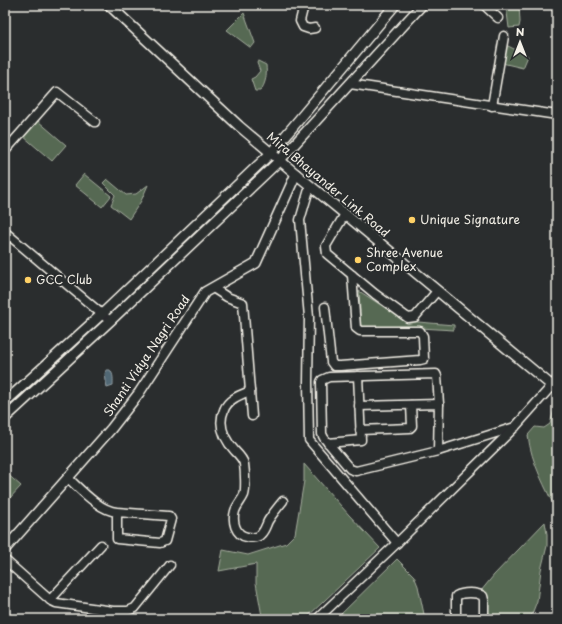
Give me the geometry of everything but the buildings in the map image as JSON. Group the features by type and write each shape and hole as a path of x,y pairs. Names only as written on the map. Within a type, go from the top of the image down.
{"street":[{"name":"Mira Bhayander Link Road","path":"109,5 239,126 437,291 555,385"},
{"path":"304,5 300,21 303,27 310,29 315,28"},
{"path":"5,402 102,314 271,153 395,5"},
{"path":"5,418 280,160 422,5"},
{"path":"484,5 498,18"},
{"path":"554,5 557,8"},
{"path":"492,106 504,36"},
{"path":"350,84 557,115"},
{"path":"5,151 57,92 95,122"},
{"name":"Shanti Vidya Nagri Road","path":"5,549 111,429 134,399 204,292 256,263 296,174"},
{"path":"310,186 300,220 310,316 308,382 310,440 397,543"},
{"path":"236,187 243,194"},
{"path":"345,214 326,246 326,250 327,254 352,275 410,319 417,315 437,291"},
{"path":"201,219 210,226"},
{"path":"5,232 110,321"},
{"path":"325,307 331,362 334,366 364,365 424,359 423,336 420,331 360,331 356,328 352,275"},
{"path":"213,288 227,297 243,303 252,416"},
{"path":"438,451 439,404 436,374 329,377 322,380 322,434 350,470 356,471 438,451 515,427"},
{"path":"328,443 360,440 358,376"},
{"path":"317,619 515,427 555,385"},
{"path":"250,391 229,402 223,410 221,420 222,432 227,442 244,463 245,493 235,510 233,519 236,529 245,537 258,537 283,501"},
{"path":"359,406 439,404"},
{"path":"360,430 410,428 412,426 411,405"},
{"path":"68,478 105,509 117,512 169,516 171,519 165,541 160,543 116,539 117,512"},
{"path":"50,600 101,545"},
{"path":"5,560 50,600 103,610 132,610 135,608 170,565"},
{"path":"456,619 456,596 460,594 478,593 484,600 484,619"}],"green space":[{"path":"506,5 519,5 519,27 509,28"},
{"path":"244,13 255,43 251,48 227,30"},
{"path":"506,45 528,56 523,68 502,63"},
{"path":"258,61 266,65 266,75 265,82 260,91 255,91 251,79 260,71 257,63"},
{"path":"38,121 66,145 52,161 23,136"},
{"path":"84,174 111,196 102,207 75,185"},
{"path":"107,179 126,195 136,194 148,185 141,201 129,219 111,205 115,195 103,183"},
{"path":"359,291 401,318 418,322 454,325 454,330 403,327 361,329"},
{"path":"557,405 557,512 532,455 528,435 535,427 544,428 550,424 555,406"},
{"path":"304,464 380,548 305,619 265,619 262,616 256,583 256,564 219,571 223,550 248,555 286,543 295,534 304,481"},
{"path":"5,472 21,486 9,499 5,496"},
{"path":"545,522 547,546 541,570 537,601 530,619 483,619 481,591 494,575"},
{"path":"397,559 414,576 418,586 425,619 336,619"}],"water":[{"path":"106,370 110,370 113,378 113,386 107,388 105,374"}],"place":[{"name":"Unique Signature","path":"412,220"},
{"name":"Shree Avenue Complex","path":"358,260"},
{"name":"GCC Club","path":"28,280"}]}
